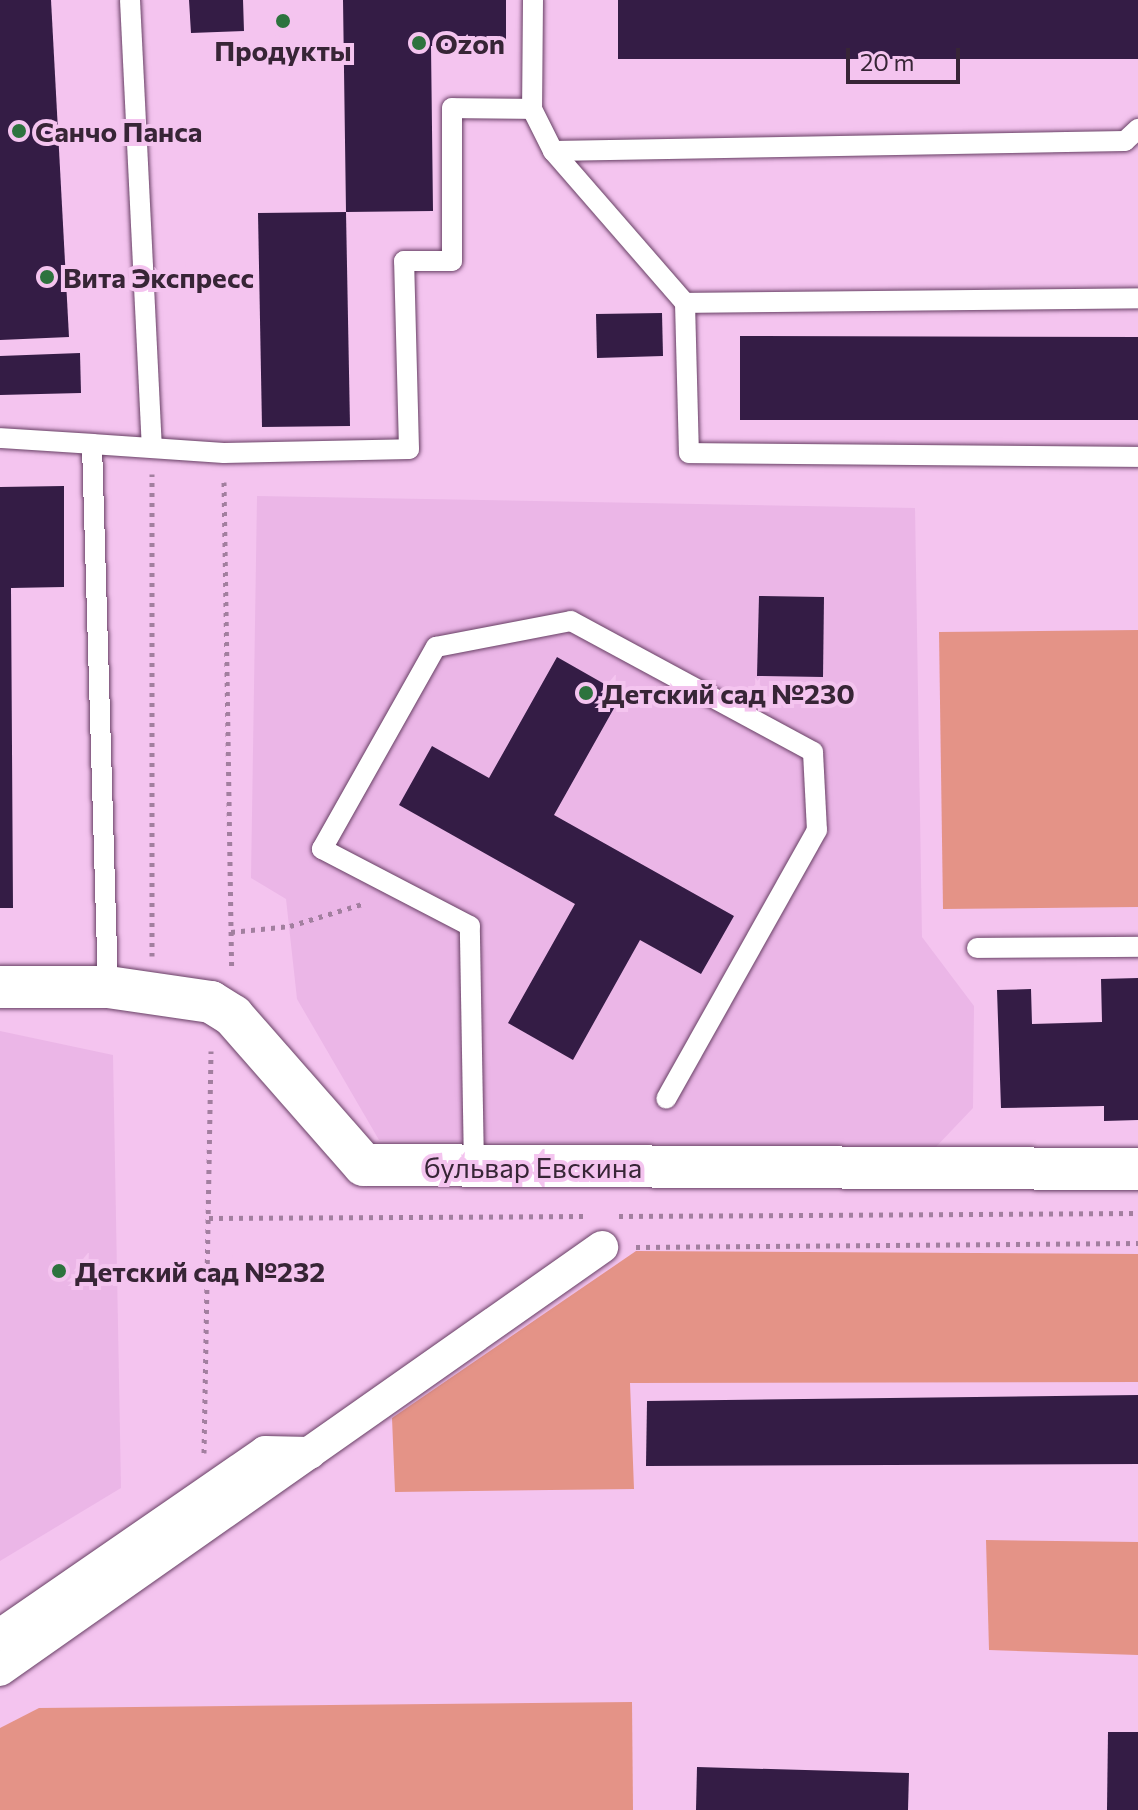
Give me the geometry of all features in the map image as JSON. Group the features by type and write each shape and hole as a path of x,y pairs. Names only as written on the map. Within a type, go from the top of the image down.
{"street":[{"path":"0,987 108,987 152,993 222,1009"},
{"name":"бульвар Евскина","path":"222,1009 364,1165 1138,1169"},
{"path":"0,1670 310,1453 604,1232"},
{"path":"0,1635 265,1452 310,1453"}],"lane":[{"path":"130,0 152,445"},
{"path":"533,0 532,109 553,151 685,303 689,453 1138,457"},
{"path":"0,438 152,445 224,453 409,449 404,261 452,261 452,108 532,109"},
{"path":"553,151 1125,141 1138,129"},
{"path":"685,303 1138,298"},
{"path":"92,444 108,987"},
{"path":"474,1167 470,926 322,849 436,647 571,621 813,752 817,830 666,1099"},
{"path":"977,948 1138,947"}],"path":[{"path":"152,445 152,993"},
{"path":"203,1496 209,1218 222,1009 231,932 224,453"},
{"path":"231,932 290,926 367,903"},
{"path":"604,1232 1138,1213"},
{"path":"209,1218 591,1216"},
{"path":"604,1232 1138,1243"}],"shaded area":[{"name":"Детский сад №230","path":"257,496 915,508 922,937 974,1006 973,1108 934,1149 379,1140 297,999 286,899 251,878"},
{"path":"1138,630 1138,907 943,909 939,632"},
{"name":"Детский сад №232","path":"0,1031 113,1055 121,1488 0,1561"},
{"path":"636,1251 1138,1254 1138,1382 630,1383 634,1489 395,1492 392,1418"},
{"path":"986,1540 1138,1542 1138,1655 989,1650"},
{"path":"632,1702 633,1810 0,1810 0,1728 39,1708"}],"building":[{"path":"0,0 51,0 69,337 0,340"},
{"path":"189,0 243,0 244,31 191,33"},
{"path":"343,0 506,0 506,46 431,46 433,211 346,212"},
{"path":"618,0 1138,0 1138,59 618,59"},
{"path":"346,212 350,426 262,427 258,213"},
{"path":"662,313 663,356 597,358 596,314"},
{"path":"740,336 1138,337 1138,420 740,420"},
{"path":"80,353 81,393 0,395 0,356"},
{"path":"64,486 64,587 11,588 13,908 0,908 0,487"},
{"path":"759,596 824,597 823,677 757,676"},
{"path":"557,657 622,694 554,815 734,916 701,974 640,940 573,1060 508,1023 575,904 399,805 432,746 489,778"},
{"path":"1138,978 1138,1120 1104,1121 1104,1106 1001,1108 997,990 1031,989 1032,1024 1102,1022 1101,979"},
{"path":"1138,1395 1138,1464 646,1466 647,1401"},
{"path":"1108,1732 1138,1732 1138,1810 1107,1810"},
{"path":"697,1767 909,1773 908,1810 696,1810"}],"place":[{"name":"Продукты","path":"283,21"},
{"name":"Ozon","path":"419,43"},
{"name":"Санчо Панса","path":"19,131"},
{"name":"Вита Экспресс","path":"47,277"},
{"name":"Детский сад №230","path":"586,693"},
{"name":"Детский сад №232","path":"59,1271"}]}
